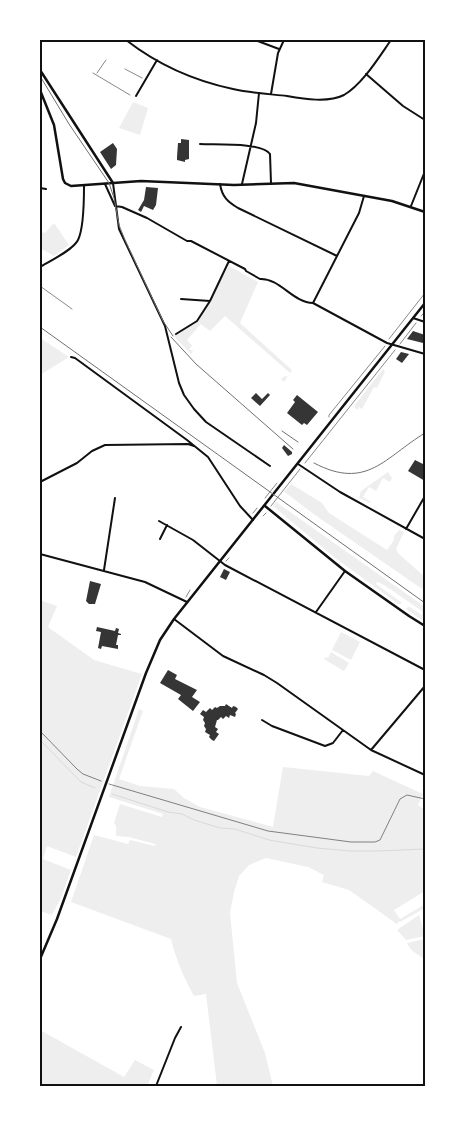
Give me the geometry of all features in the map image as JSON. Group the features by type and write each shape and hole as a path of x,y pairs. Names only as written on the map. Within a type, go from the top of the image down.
{"main road":[{"path":"40,70 113,183"},
{"path":"40,90 54,126 63,179 65,183 71,186 141,181 220,184 294,183 411,206 425,212"},
{"path":"40,960 57,919 146,673 160,640 174,619 425,303"},
{"path":"265,506 345,571 425,626"}],"street":[{"path":"126,40 157,60 195,78 233,89 303,98 334,98 349,92 366,74 391,40"},
{"path":"255,40 279,49"},
{"path":"271,94 279,49 284,40"},
{"path":"136,96 157,60"},
{"path":"366,74 403,106 425,120"},
{"path":"242,184 251,147 259,93"},
{"path":"200,144 251,147 269,152 271,183"},
{"path":"411,206 425,171"},
{"path":"107,183 115,206 121,234 165,326 179,383 184,395 206,422 270,466"},
{"path":"113,183 117,201 115,206"},
{"path":"220,184 221,192 226,200 238,208 337,256"},
{"path":"40,267 68,250 78,240 82,225 84,186"},
{"path":"40,188 46,189"},
{"path":"313,303 359,212 364,196"},
{"path":"115,206 122,207 147,218 187,241 191,241 245,268 246,271 260,279 265,278 308,303 313,303 392,345 425,354"},
{"path":"176,334 197,321 210,301 229,261"},
{"path":"181,299 210,301"},
{"path":"413,318 425,322"},
{"path":"71,357 75,358 208,457 240,506 253,520"},
{"path":"40,482 78,463 92,451 105,445 188,444 196,447"},
{"path":"298,464 345,496 425,539"},
{"path":"406,529 425,496"},
{"path":"104,570 115,498"},
{"path":"159,521 192,540 220,562 425,670"},
{"path":"160,539 167,526"},
{"path":"40,554 145,582 188,602"},
{"path":"316,612 345,571"},
{"path":"174,619 223,656 264,675 371,750 425,775"},
{"path":"371,750 425,686"},
{"path":"262,720 272,726 325,746 333,743 343,730"},
{"path":"156,1086 175,1038 182,1027"}],"lane":[{"path":"40,286 72,309"}],"path":[{"path":"96,75 106,60"},
{"path":"125,69 145,80"},
{"path":"93,73 130,95"},
{"path":"390,338 425,293"},
{"path":"404,339 415,324"},
{"path":"328,419 329,415 383,347"},
{"path":"262,516 394,352"},
{"path":"264,500 276,484"},
{"path":"250,516 260,505"},
{"path":"184,599 190,590"},
{"path":"40,731 77,770 86,776 102,782"},
{"path":"108,784 268,830 350,842 375,842 380,840 400,799 407,795 425,799"}],"shaded area":[{"path":"133,102 148,108 140,135 119,128"},
{"path":"54,223 69,245 54,256 40,248 40,231 45,233"},
{"path":"229,266 258,282 240,323 292,370 290,373 225,316 210,331 199,323 200,325 187,340 192,346 189,349 193,351 191,354 173,335 197,321"},
{"path":"40,338 69,357 40,375"},
{"path":"383,369 385,372 377,388 374,387 362,409 359,407 358,410 355,408 355,405"},
{"path":"290,373 284,382 281,379 285,376 287,377"},
{"path":"388,472 392,478 390,482 383,478 376,491 369,487 363,497 370,503 359,498 361,491"},
{"path":"291,484 322,503 329,513 387,550 399,530 404,532 396,549 399,554 425,577 425,591 284,492"},
{"path":"276,502 425,607 425,622 406,608 410,607 422,615 422,611 377,582 376,584 401,602 401,604 398,604 334,557 273,506"},
{"path":"40,600 57,606 48,627 94,660 142,674 76,857 47,846 43,859 71,870 61,898 52,915 40,911"},
{"path":"341,632 360,642 351,660 332,650"},
{"path":"331,652 349,663 344,671 324,659 328,658"},
{"path":"139,709 143,711 119,779 140,786 174,789 184,798 200,807 273,827 283,767 369,776 373,771 423,794 418,805 425,810 425,891 394,910 400,919 425,904 425,908 399,921 397,924 349,890 322,882 324,875 308,867 266,858 249,865 239,876 230,913 237,983 265,1053 273,1086 217,1086 206,994 194,996 181,969 171,939 71,902 94,835 128,844 130,840 155,846 155,844 129,837 116,836 116,826 114,823 120,804 162,817 163,814 109,797"},
{"path":"419,915 425,936 406,940 397,930"},
{"path":"425,939 425,960 412,951 407,943"},
{"path":"40,1030 124,1077 135,1060 154,1070 147,1086 40,1086"}],"building":[{"path":"181,139 189,140 189,159 185,160 185,162 177,160 178,143 181,143"},
{"path":"113,143 117,149 116,165 111,169 100,152"},
{"path":"146,187 158,188 156,205 153,210 144,206 141,212 138,210 144,200"},
{"path":"413,331 425,335 423,343 407,339"},
{"path":"401,352 409,354 402,363 396,359"},
{"path":"256,393 262,399 268,393 270,395 260,406 251,398"},
{"path":"297,395 318,412 307,425 304,423 302,425 287,413 295,402 293,400"},
{"path":"284,445 292,454 288,456 282,448"},
{"path":"415,460 425,465 425,481 408,471"},
{"path":"224,569 230,572 226,580 220,577"},
{"path":"90,581 101,584 95,604 89,604 86,601"},
{"path":"97,627 115,631 116,628 119,629 118,633 121,635 118,635 116,645 118,645 118,649 102,646 101,649 98,648 101,632 96,631"},
{"path":"168,670 177,675 175,679 197,690 192,697 200,702 193,711 178,699 181,695 160,683"},
{"path":"226,704 238,709 235,717 230,715 229,718 226,716 223,719 221,717 217,720 215,727 218,729 216,732 219,734 214,741 205,732 204,717 200,714 203,710 206,712 210,708 212,710 215,707 225,706"}],"waterway":[{"path":"40,740 81,782 95,788"},
{"path":"112,794 168,812 182,814 220,828 235,829 269,840 350,851 425,849"}],"tram line":[{"path":"40,76 69,124 109,183 119,225 125,240 163,321 173,336"}],"railway":[{"path":"40,327 425,603"},
{"path":"171,337 196,364 293,449"},
{"path":"282,431 298,442"},
{"path":"314,463 332,471 348,474 362,472 374,468 425,433"}]}
